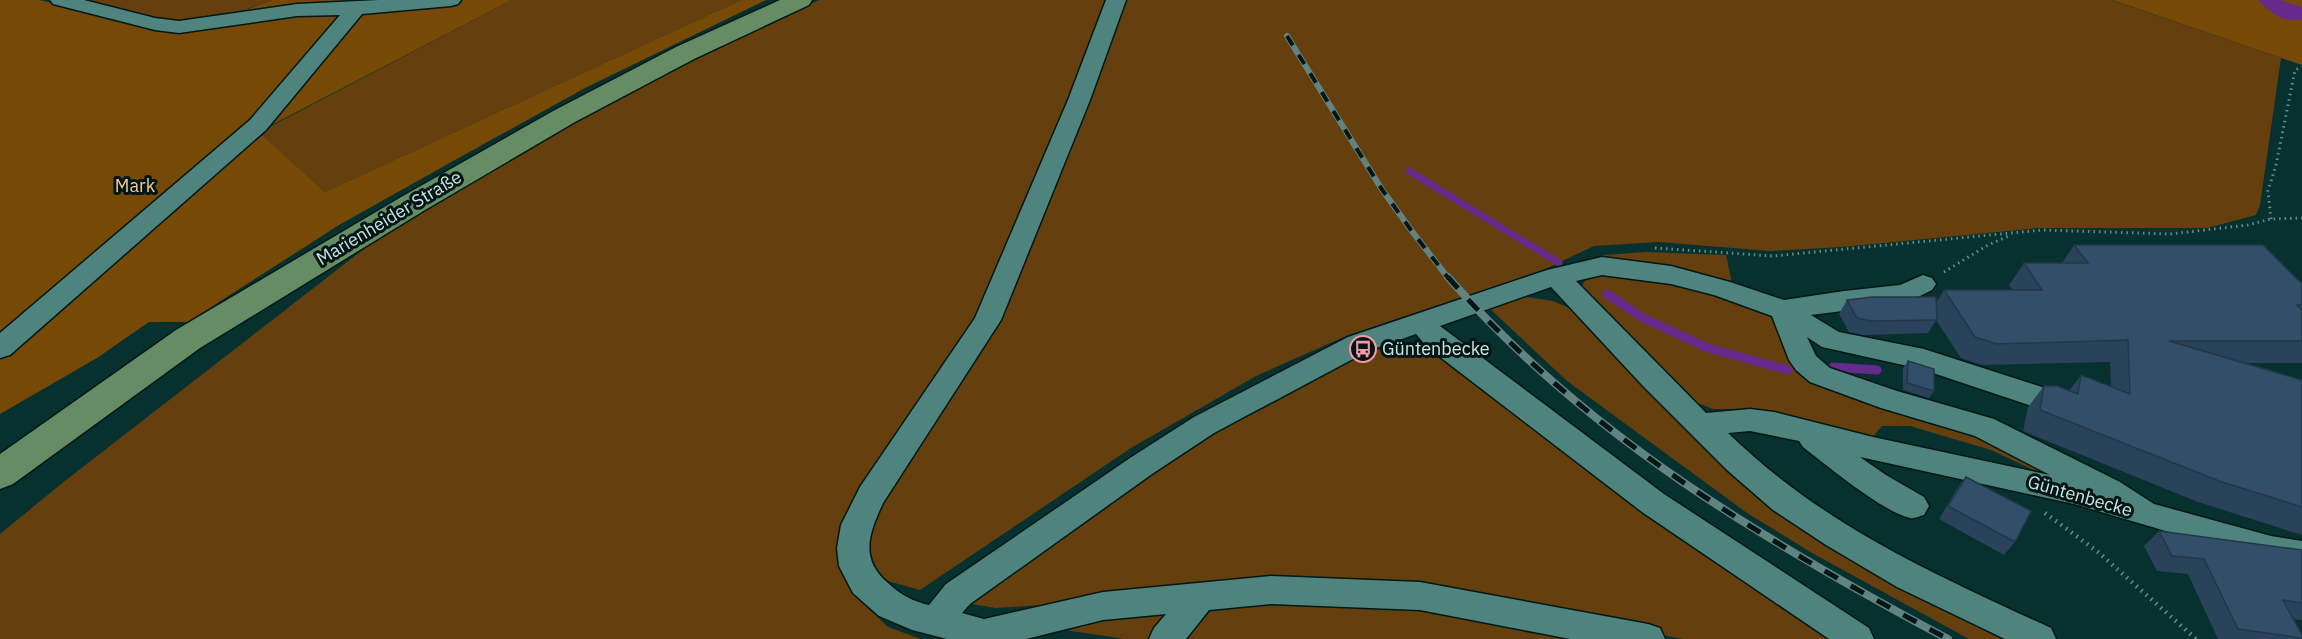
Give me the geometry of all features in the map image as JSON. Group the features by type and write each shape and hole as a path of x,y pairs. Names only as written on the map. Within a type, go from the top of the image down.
{"main road":[{"name":"Marienheider Straße","path":"0,474 188,339 414,203 565,116 685,53 800,0"}],"street":[{"path":"60,0 155,24 179,27 258,14 451,0"},
{"path":"1035,639 984,634 936,622 891,606 865,583 855,566 853,548 857,525 871,496 987,320 1079,100 1116,0"},
{"path":"0,348 258,125 356,8"},
{"path":"936,622 958,594 1141,466 1204,425 1359,344 1556,276 1602,266 1671,275 1721,288 1783,310 1832,340 1924,359 2035,396"},
{"path":"1556,276 1653,379 1738,462 1784,501 1838,536 1909,577 2039,639"},
{"path":"1783,310 1844,300 1906,294 1923,284"},
{"name":"Güntenbecke","path":"1783,310 1799,352 1806,363 1820,375 1984,428 2101,486 2129,502 2144,514"},
{"path":"1421,323 1437,340 1653,503 1857,639"},
{"name":"Güntenbecke","path":"1701,425 1750,420 1774,423 1873,449 2074,492 2144,514"},
{"path":"1805,432 1843,462 1912,506"},
{"path":"2144,514 2271,549 2302,554"},
{"path":"984,634 1103,606 1271,590 1420,596 1648,639"},
{"path":"1166,639 1201,596"}],"path":[{"path":"2271,219 2268,191 2276,165 2295,70 2302,67"},
{"path":"1653,248 1773,256 2042,230 2170,234 2248,225 2271,219 2302,218"},
{"path":"1923,284 1988,245 2017,233"},
{"path":"2042,511 2098,552 2196,639"}],"shaded area":[{"path":"70,0 272,0 201,26"},
{"path":"512,0 741,0 325,192 258,133"},
{"path":"819,0 1110,0 982,317 844,565 855,596 888,627 921,639 0,639 0,534 66,480 378,238 496,163 642,86"},
{"path":"1121,0 2111,0 2281,58 2260,205 2256,215 2207,228 2038,228 1842,247 1770,251 1658,242 1594,246 1543,270 1346,336 1256,376 1131,448 920,590 877,578 865,534 898,466 991,324"},
{"path":"2258,0 2280,0 2302,7 2302,19 2283,19"},
{"path":"1646,252 1726,255 1733,288 1596,259 1604,255"},
{"path":"1613,271 1674,281 1775,315 1792,352 1962,425 2085,484 2057,481 1991,450 1910,426 1882,426 1869,441 1757,409 1713,409 1685,398 1581,288 1588,275"},
{"path":"1527,297 1553,301 1569,308 1587,322 1664,408 1709,454 1762,499 2012,639 1969,639 1812,553 1747,513 1567,381 1487,306 1509,299"},
{"path":"1405,342 1434,348 1570,458 1827,639 1683,639 1419,590 1101,601 996,608 959,602 1089,511 1223,425 1359,354 1381,346"},
{"path":"1270,598 1418,603 1619,639 1125,639 1038,626"}],"green space":[{"name":"Mark","path":"0,0 39,0 184,33 272,0 512,0 258,132 325,192 741,0 766,0 585,88 455,160 339,225 188,322 149,322 97,358 0,414"},
{"path":"2112,0 2302,0 2302,65"}],"building":[{"path":"2074,245 2263,245 2302,284 2302,305 2297,305 2302,310 2302,341 2169,341 2302,380 2302,507 2219,481 2040,410 2044,386 2057,386 2078,394 2081,375 2130,394 2128,340 1997,344 1975,337 1944,290 2042,290 2024,263 2088,263"},
{"path":"1872,297 1936,297 1937,320 1871,321 1857,318 1847,300"},
{"path":"1908,361 1934,369 1934,391 1907,383"},
{"path":"1966,477 2031,511 2015,542 1948,506"},
{"path":"2159,531 2302,550 2302,603 2283,600 2302,638 2238,629 2204,559 2172,556"}],"waterway":[{"path":"1409,171 1559,263"},
{"name":"Güntenbecke","path":"1607,294 1643,318 1708,348 1788,370"},
{"name":"Güntenbecke","path":"1833,367 1877,370"}],"railway":[{"path":"1287,36 1381,188 1449,279"},
{"path":"1448,277 1501,334 1558,387 1681,481 1812,564 1948,639"}],"place":[{"name":"Güntenbecke","path":"1363,349"}]}
